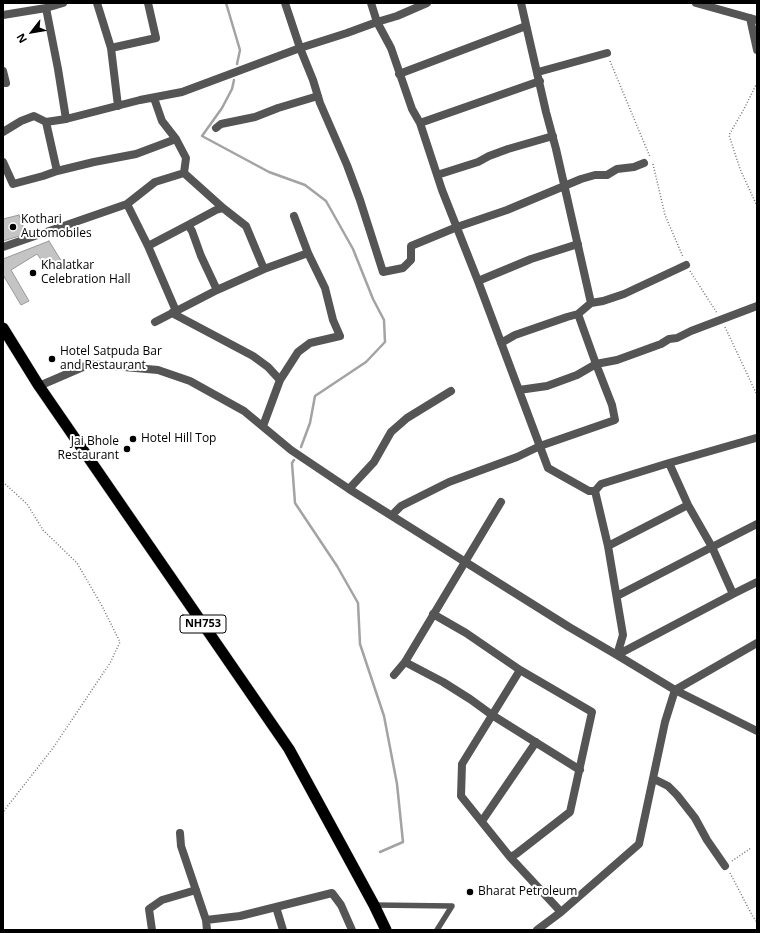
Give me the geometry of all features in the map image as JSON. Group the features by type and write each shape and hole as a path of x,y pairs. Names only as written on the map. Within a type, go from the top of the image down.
{"highway":[{"name":"NH753","path":"3,328 39,386 289,749 374,905 386,930"}],"street":[{"path":"3,15 46,8 63,3"},
{"path":"97,3 111,48 118,106"},
{"path":"111,48 156,38 148,3"},
{"path":"285,3 318,96 360,200 383,272 403,268 411,260 411,246 534,200 563,186 595,175 607,175 616,169 634,167 644,163"},
{"path":"371,3 377,22 390,48 412,109 420,123 437,175 548,468 589,490 595,491"},
{"path":"3,132 21,121 34,116 46,122 66,119 182,92 300,48 397,16 426,3"},
{"path":"521,3 591,303"},
{"path":"696,3 754,19 757,50"},
{"path":"46,8 66,119"},
{"path":"399,74 526,26"},
{"path":"538,72 606,53"},
{"path":"3,71 6,83"},
{"path":"420,123 540,80"},
{"path":"216,128 222,124 255,117 278,108 318,96"},
{"path":"154,98 162,121 176,139 186,158 184,173"},
{"path":"46,122 58,171"},
{"path":"437,175 478,162 508,149 552,136"},
{"path":"3,162 13,184 94,162 136,154 176,139"},
{"path":"3,248 127,204 155,182 184,173"},
{"path":"184,173 223,208 246,226 264,269"},
{"path":"127,204 148,246 174,312 253,356 268,367 280,380"},
{"path":"148,246 216,210 223,208"},
{"path":"263,426 280,380 298,352 310,344 340,336 333,320 325,288 308,253 294,216"},
{"path":"188,225 192,231 200,256 217,290"},
{"path":"478,281 530,259 578,244"},
{"path":"155,322 217,290 264,269 308,253"},
{"path":"501,343 515,335 578,314 591,303 624,294 686,265"},
{"path":"519,390 546,386 577,375 596,364 617,360 757,306"},
{"path":"392,515 401,506 449,482 517,457 540,446 616,420 607,390 578,314"},
{"path":"39,386 90,364 158,370 190,381 244,411 292,450 349,488 569,627 675,690 757,731"},
{"path":"349,488 374,462 391,432 407,418 451,391"},
{"path":"595,491 601,484 756,438"},
{"path":"669,464 688,505 712,548 733,594"},
{"path":"595,491 608,546 624,635 617,655"},
{"path":"394,675 405,662 501,502"},
{"path":"608,546 688,505"},
{"path":"618,596 757,524"},
{"path":"617,655 757,582"},
{"path":"433,614 466,633 520,670 592,712 570,812 510,857"},
{"path":"537,930 561,912 639,844 665,722 675,690 757,643"},
{"path":"405,662 470,699 492,715 580,770"},
{"path":"520,670 462,764 461,796 510,857 561,912"},
{"path":"482,821 536,742"},
{"path":"654,779 668,786 678,795 695,818 707,840 725,866"},
{"path":"180,833 181,846 206,920 207,930"},
{"path":"152,930 148,908 162,900 196,890"},
{"path":"206,920 240,916 332,893 341,906 352,930"},
{"path":"276,908 282,930"}],"lane":[{"path":"374,905 452,906 436,930"}],"path":[{"path":"606,53 622,87 654,166 664,215 686,265 722,320 757,395"},
{"path":"757,83 729,136 740,169 757,206"},
{"path":"3,482 27,504 43,530 76,563 102,606 120,642 110,663 53,748 3,812"},
{"path":"751,848 725,866 757,922"}],"building":[{"name":"Kothari Automobiles","path":"19,215 26,234 3,241 3,219"},
{"path":"49,241 62,262 48,269 37,254 11,270 29,301 21,305 3,275 3,259"}],"waterway":[{"path":"226,3 240,50 237,64"},
{"path":"234,80 232,89 222,108 202,136 269,172 305,185 326,201 353,249 373,299 384,320 385,342 366,362 315,396 310,423 301,447"},
{"path":"294,460 292,463 295,503 337,566 358,603 360,644 384,716 397,784 403,842 380,852"}],"place":[{"name":"Kothari Automobiles","path":"13,227"},
{"name":"Khalatkar Celebration Hall","path":"33,273"},
{"name":"Hotel Satpuda Bar and Restaurant","path":"52,359"},
{"name":"Hotel Hill Top","path":"133,439"},
{"name":"Jai Bhole Restaurant","path":"127,449"},
{"name":"Bharat Petroleum","path":"470,892"}]}
